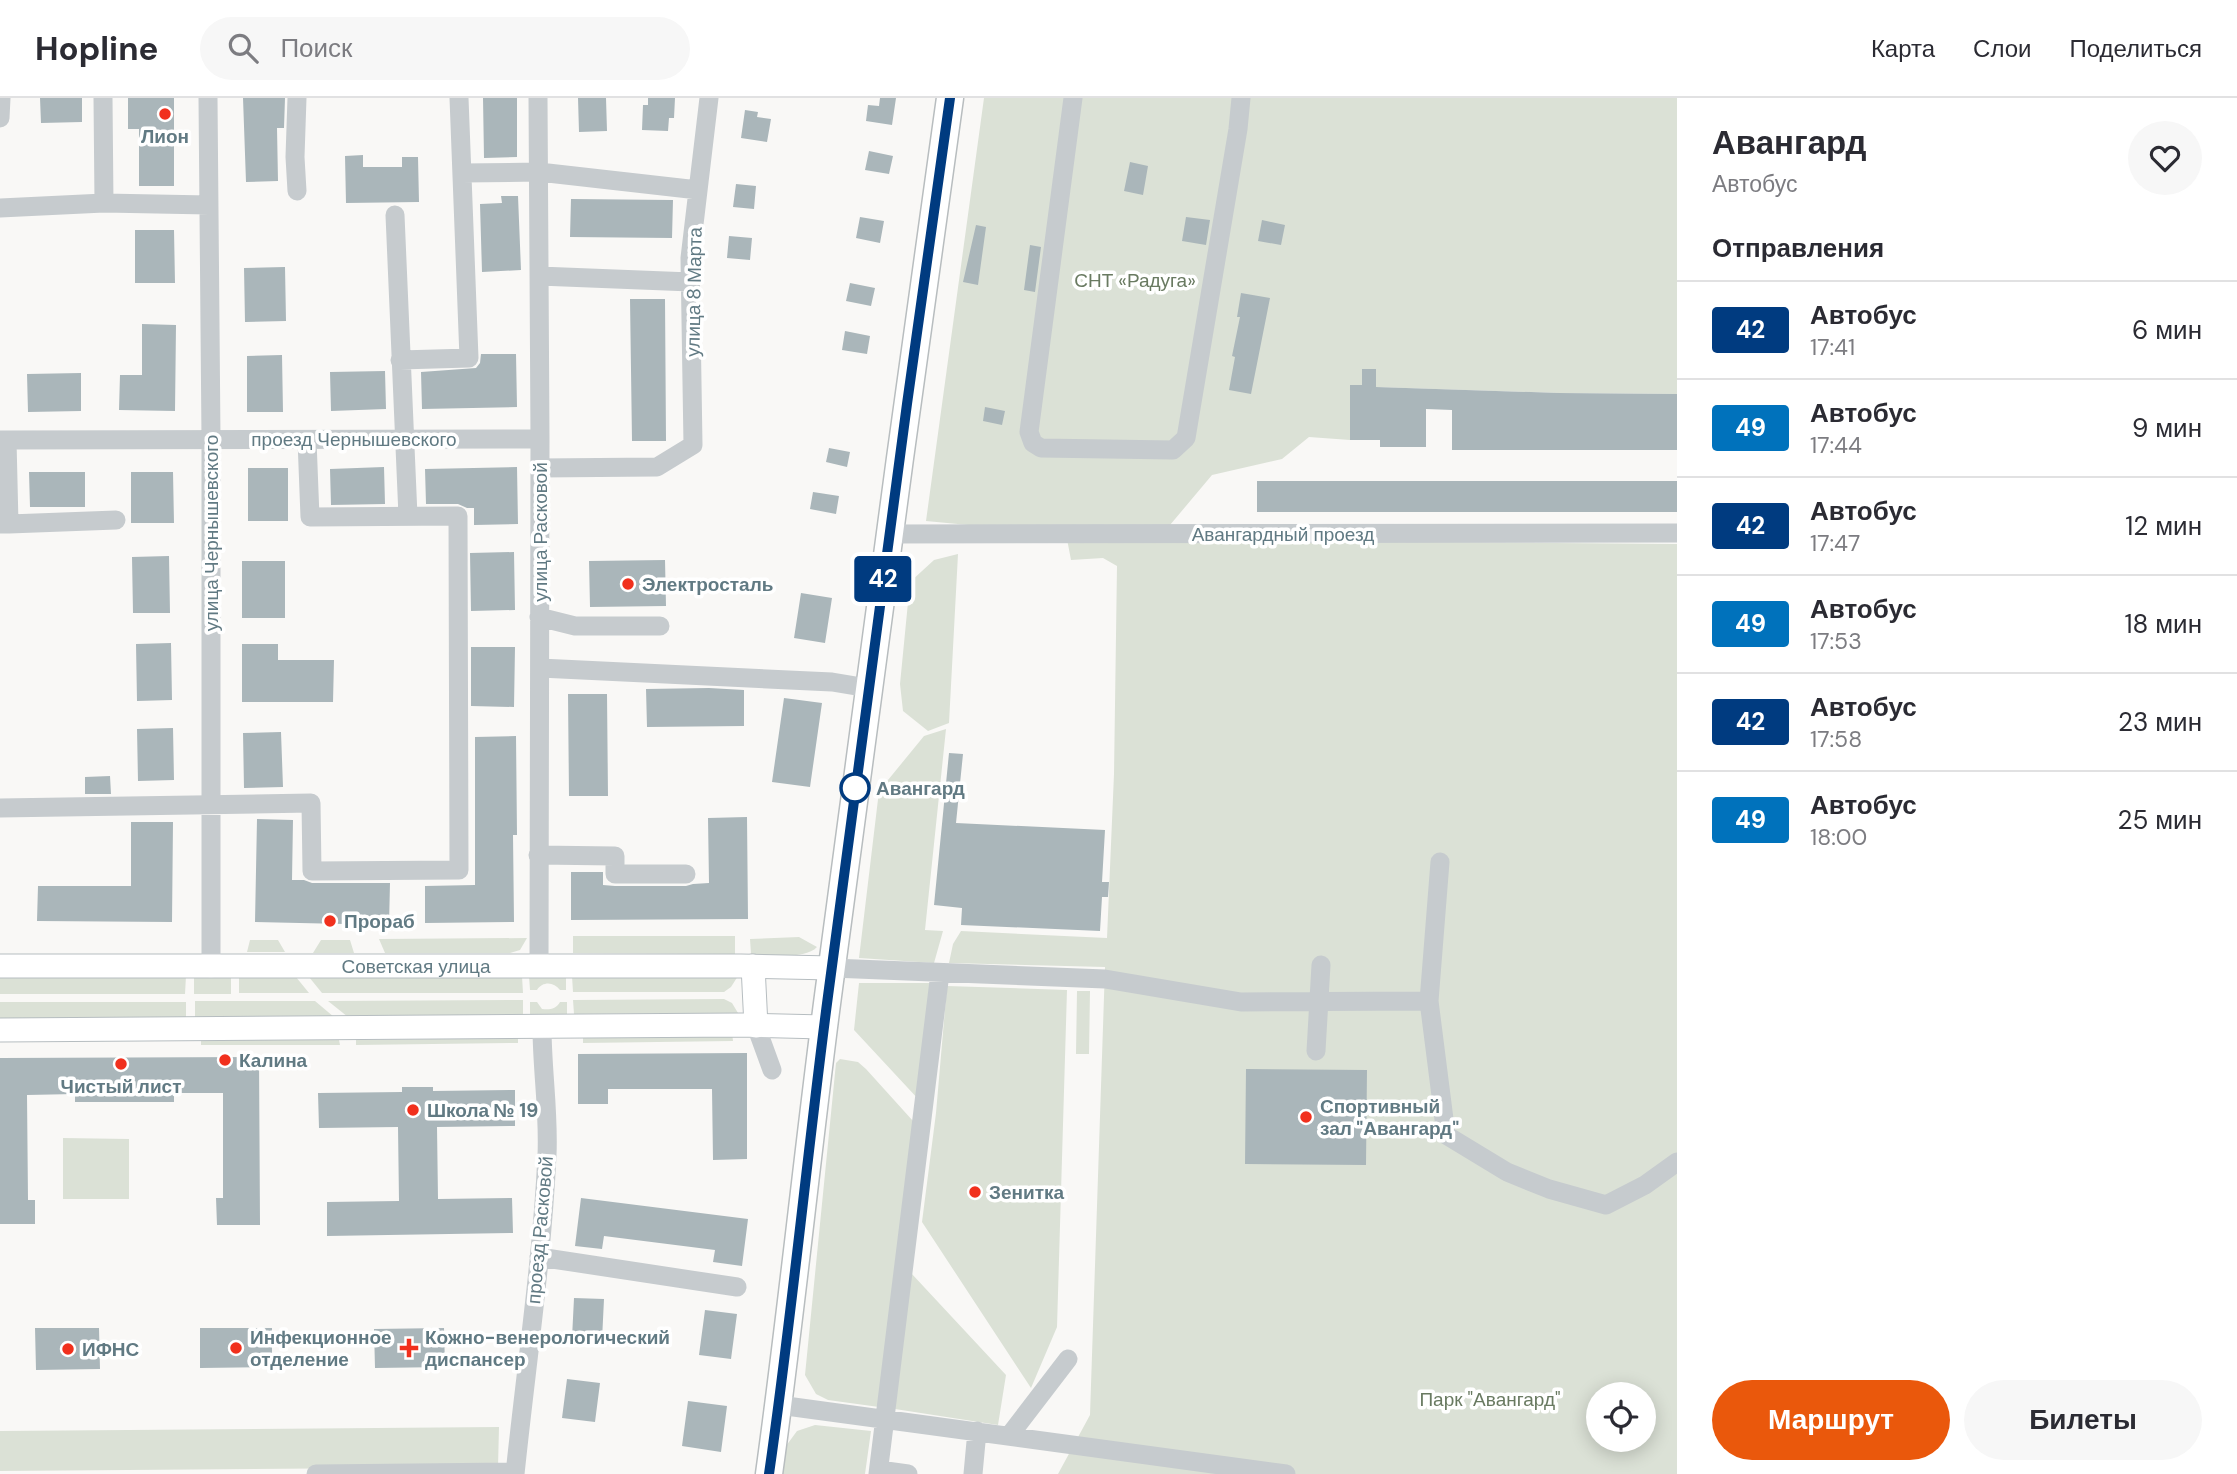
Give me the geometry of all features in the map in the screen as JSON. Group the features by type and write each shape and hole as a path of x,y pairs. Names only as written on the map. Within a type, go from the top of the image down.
{"highway":[{"path":"769,1474 868,688 950,98"}],"main road":[{"name":"Советская улица","path":"0,966 832,968"},
{"path":"753,966 756,1026"},
{"path":"0,1030 824,1027"}],"street":[{"path":"0,118 1,98"},
{"path":"103,98 104,202"},
{"name":"улица Чернышевского","path":"208,98 211,968"},
{"path":"297,98 297,191"},
{"path":"400,360 469,358 459,98"},
{"name":"улица Расковой","path":"538,98 539,966"},
{"name":"улица 8 Марта","path":"540,468 657,467 693,445 690,258 709,98"},
{"path":"1073,98 1029,432 1033,443 1041,448 1173,450 1186,438 1241,98"},
{"path":"462,173 539,172 698,190"},
{"path":"0,208 104,202 209,205"},
{"path":"395,215 408,516"},
{"path":"539,276 691,282"},
{"name":"проезд Чернышевского","path":"3,440 540,439"},
{"path":"3,440 5,524 116,520"},
{"path":"0,808 311,803 312,870 459,870 458,516 310,517 307,440"},
{"name":"Авангардный проезд","path":"889,534 1677,533"},
{"path":"539,617 575,626 660,626"},
{"path":"540,668 832,682 868,688"},
{"path":"538,855 615,856 615,874 686,873"},
{"path":"1440,862 1429,1001 1446,1135 1507,1172 1549,1189 1606,1205 1645,1185 1677,1162"},
{"path":"1316,1051 1321,965"},
{"path":"832,968 1105,979 1241,1002 1429,1001"},
{"path":"908,1474 878,1472 940,973"},
{"path":"756,1026 772,1070"},
{"name":"проезд Расковой","path":"515,1473 547,1154 542,1027"},
{"path":"538,1257 737,1287"},
{"path":"1009,1436 1068,1359"},
{"path":"779,1405 1286,1474"},
{"path":"973,1474 977,1431"},
{"path":"316,1474 515,1473"}],"green space":[{"name":"СНТ «Радуга»","path":"984,98 1677,98 1677,394 1376,387 1376,369 1363,369 1362,385 1350,386 1350,440 1309,437 1282,459 1212,475 1170,525 1000,528 926,521"},
{"name":"Парк \"Авангард\"","path":"1067,539 1677,544 1677,1474 1058,1474 1090,1415 1105,967 949,963 953,944 961,931 1107,938 1114,774 1117,566 1103,558 1071,560"},
{"path":"958,554 949,723 928,731 903,711 900,684 910,582 934,560"},
{"path":"946,729 925,930 943,931 934,963 859,958 879,791 924,736"},
{"path":"573,936 735,936 735,954 573,953"},
{"path":"799,937 817,947 804,954 795,955 751,954 750,939"},
{"path":"527,938 520,950 510,953 385,953 379,939"},
{"path":"250,940 278,940 285,952 247,952"},
{"path":"321,940 350,940 354,953 313,953"},
{"path":"186,976 185,994 0,994 0,977"},
{"path":"194,976 231,976 231,994 194,994"},
{"path":"239,976 296,977 309,993 239,993"},
{"path":"522,976 523,993 322,993 309,977"},
{"path":"529,976 566,977 566,990 548,984 537,990 530,990"},
{"path":"572,976 738,976 724,992 573,992"},
{"path":"859,983 933,983 920,1101 854,1030"},
{"path":"947,986 1067,990 1057,1327 1031,1388 922,1222 936,1113"},
{"path":"1077,991 1090,991 1089,1054 1076,1054"},
{"path":"724,999 732,1003 738,1013 574,1014 573,1000"},
{"path":"523,1000 523,1014 348,1017 328,1001"},
{"path":"195,1001 315,1001 334,1017 195,1018"},
{"path":"0,1002 186,1002 186,1018 0,1019"},
{"path":"530,1002 537,1002 542,1009 548,1009 555,1008 560,1002 567,1002 567,1014 530,1014"},
{"path":"732,1033 733,1041 583,1043 583,1036"},
{"path":"518,1038 518,1043 356,1045 356,1040"},
{"path":"201,1040 339,1040 340,1045 201,1045"},
{"path":"840,1059 858,1062 913,1121 879,1407 828,1400 816,1394 805,1375 836,1063"},
{"path":"63,1138 129,1139 129,1199 63,1199"},
{"path":"911,1273 1006,1375 998,1425 895,1409"},
{"path":"815,1425 871,1431 865,1474 781,1474 786,1446 797,1431"},
{"path":"499,1427 498,1467 0,1471 0,1431"}],"building":[{"path":"40,98 82,98 82,122 41,123"},
{"path":"128,98 174,98 174,186 139,186 139,129 128,129"},
{"path":"243,98 285,98 284,128 277,128 278,181 246,182"},
{"path":"483,98 517,98 517,157 484,158"},
{"path":"578,98 606,98 607,131 579,132"},
{"path":"648,98 675,98 674,118 669,118 668,131 642,130 643,105 648,105"},
{"path":"880,98 896,98 892,125 866,121 868,105 879,106"},
{"path":"745,110 758,112 757,117 771,119 767,142 741,138"},
{"path":"869,151 893,156 889,174 865,170"},
{"path":"363,155 363,167 402,167 402,157 418,157 419,202 346,203 345,156"},
{"path":"1130,162 1148,166 1143,195 1124,191"},
{"path":"736,184 756,186 754,209 733,207"},
{"path":"501,196 518,196 521,270 482,272 480,204 502,203"},
{"path":"571,199 673,200 672,238 570,237"},
{"path":"860,217 884,221 880,243 856,238"},
{"path":"1186,217 1210,220 1206,245 1182,241"},
{"path":"1262,220 1285,225 1281,245 1258,241"},
{"path":"976,225 986,227 978,285 963,282"},
{"path":"135,230 174,230 175,283 135,283"},
{"path":"729,236 752,238 750,260 727,258"},
{"path":"1030,245 1041,247 1035,292 1024,290"},
{"path":"285,267 286,321 245,322 244,268"},
{"path":"850,283 875,288 871,306 846,301"},
{"path":"1241,293 1270,298 1251,394 1229,390"},
{"path":"630,299 665,299 666,441 632,441"},
{"path":"142,324 176,325 175,411 119,410 120,375 142,375"},
{"path":"845,331 870,336 867,354 842,350"},
{"path":"481,354 516,354 517,407 422,409 421,372 476,368"},
{"path":"282,355 283,412 247,412 247,356"},
{"path":"1362,369 1376,369 1376,387 1677,394 1677,450 1452,450 1452,410 1426,409 1426,447 1380,447 1380,440 1350,440 1350,385 1362,385"},
{"path":"385,371 386,409 331,411 330,372"},
{"path":"81,373 81,411 28,412 27,374"},
{"path":"985,407 1005,411 1002,425 983,421"},
{"path":"829,448 850,452 847,467 826,462"},
{"path":"384,467 385,504 331,505 330,469"},
{"path":"517,467 518,524 474,525 474,508 458,504 426,504 425,469"},
{"path":"248,468 288,468 288,521 248,521"},
{"path":"29,472 85,472 85,507 30,507"},
{"path":"131,472 173,472 174,523 131,523"},
{"path":"1257,481 1677,481 1677,512 1257,512"},
{"path":"813,492 839,496 836,514 810,509"},
{"path":"514,552 515,610 471,611 470,553"},
{"path":"169,556 170,613 133,613 132,557"},
{"name":"Электросталь","path":"665,560 666,606 590,607 589,561"},
{"path":"242,561 285,561 285,618 242,618"},
{"path":"801,593 832,598 825,643 794,638"},
{"path":"171,643 172,700 137,701 136,644"},
{"path":"242,644 278,644 278,660 334,660 333,702 242,702"},
{"path":"471,647 515,647 514,707 471,706"},
{"path":"646,689 744,690 744,726 647,727"},
{"path":"568,694 607,694 608,796 569,796"},
{"path":"784,698 822,703 810,787 772,782"},
{"path":"173,728 174,780 138,781 137,729"},
{"path":"281,732 283,787 244,788 243,733"},
{"path":"516,736 514,922 425,923 425,886 475,885 475,737"},
{"path":"949,753 963,754 956,823 1105,830 1102,882 1109,882 1108,897 1102,897 1100,931 961,925 962,908 934,905"},
{"path":"110,776 111,794 85,794 85,777"},
{"path":"747,817 748,919 571,920 571,872 603,872 603,885 615,886 686,886 709,883 708,818"},
{"path":"257,819 293,820 292,880 312,883 390,883 389,925 255,922"},
{"path":"131,822 173,822 172,922 37,921 38,886 131,886"},
{"path":"747,1053 747,1159 713,1160 712,1089 608,1089 608,1104 578,1104 578,1054"},
{"path":"259,1057 260,1225 217,1225 216,1198 223,1198 223,1093 174,1093 174,1102 75,1102 75,1094 27,1095 28,1200 35,1200 35,1224 0,1224 0,1058"},
{"name":"Спортивный зал \"Авангард\"","path":"1246,1069 1367,1070 1366,1165 1245,1164"},
{"path":"402,1087 433,1087 433,1091 515,1090 515,1126 437,1127 438,1199 512,1198 513,1233 327,1236 327,1202 399,1201 398,1127 319,1128 318,1093 402,1092"},
{"path":"581,1198 748,1219 742,1266 713,1262 715,1250 604,1236 602,1249 575,1246"},
{"path":"574,1298 604,1299 602,1340 572,1338"},
{"path":"705,1310 737,1314 731,1359 699,1355"},
{"name":"ИФНС","path":"35,1328 99,1328 100,1369 36,1370"},
{"name":"Инфекционное отделение","path":"200,1328 272,1328 272,1367 200,1368"},
{"name":"Кожно-венерологический диспансер","path":"444,1328 445,1367 375,1368 374,1329"},
{"path":"567,1379 600,1383 595,1422 562,1418"},
{"path":"688,1401 727,1406 721,1452 682,1446"}],"bus line":[{"name":"42","path":"769,1474 868,688 950,98"}],"place":[{"name":"Лион","path":"165,114"},
{"name":"Электросталь","path":"628,584"},
{"name":"Авангард","path":"855,788"},
{"name":"Прораб","path":"330,921"},
{"name":"Калина","path":"225,1060"},
{"name":"Чистый лист","path":"121,1064"},
{"name":"Школа № 19","path":"413,1110"},
{"name":"Спортивный зал \"Авангард\"","path":"1306,1117"},
{"name":"Зенитка","path":"975,1192"},
{"name":"Инфекционное отделение","path":"236,1348"},
{"name":"Кожно-венерологический диспансер","path":"409,1348"},
{"name":"ИФНС","path":"68,1349"}]}
